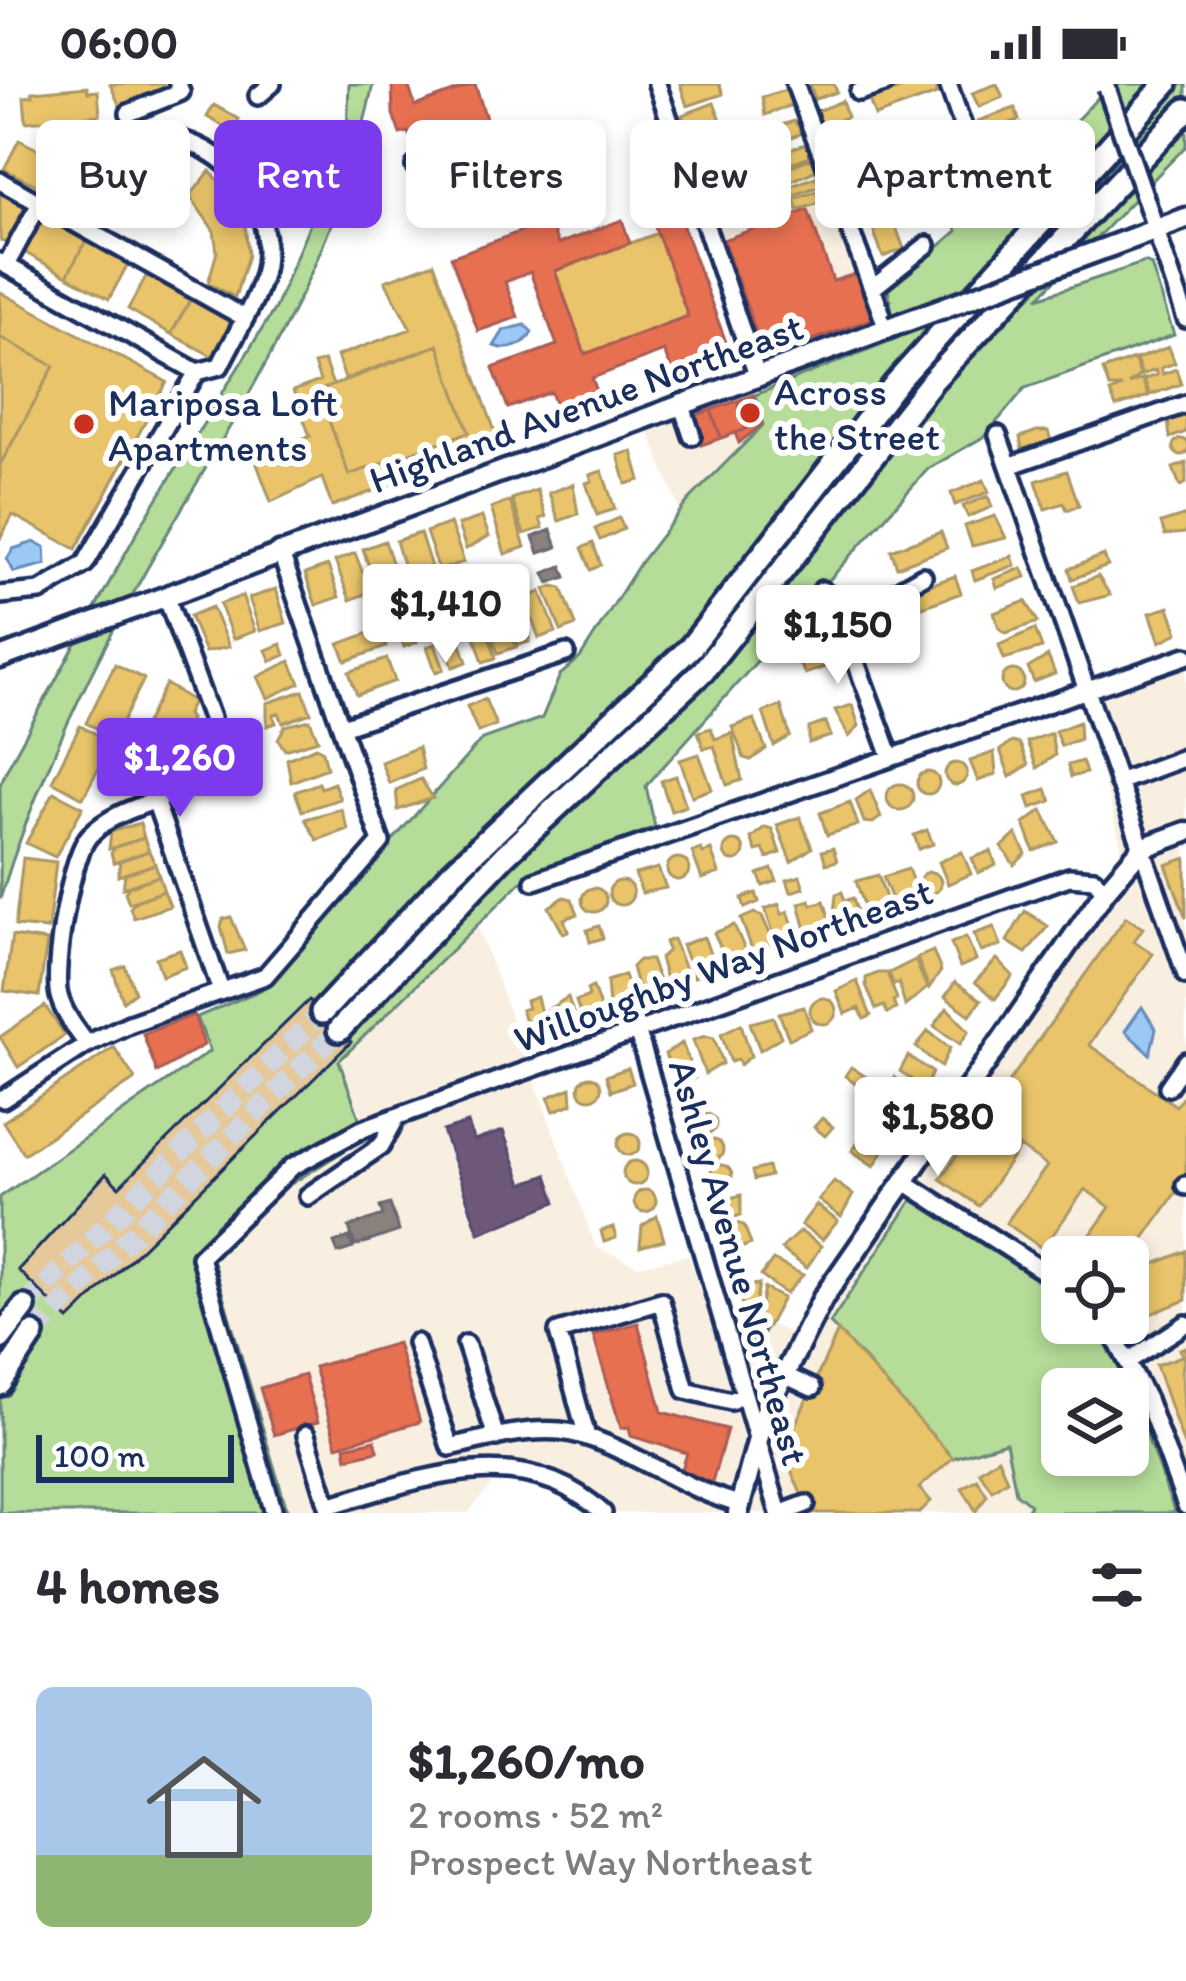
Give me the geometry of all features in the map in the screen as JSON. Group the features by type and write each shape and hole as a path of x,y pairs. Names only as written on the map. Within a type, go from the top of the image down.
{"highway":[{"path":"322,1012 452,873 691,647 896,383 1166,84"},
{"path":"339,1030 506,855 703,671 955,355 1186,110"},
{"path":"0,1322 24,1307 0,1338"},
{"path":"0,1384 33,1334"}],"main road":[{"name":"Highland Avenue Northeast","path":"5,656 1186,218"},
{"path":"739,1508 755,1443 782,1374 823,1298 1105,891 1142,848 1186,832"}],"street":[{"path":"129,112 181,92 178,84"},
{"path":"258,96 272,84"},
{"path":"657,84 757,375"},
{"path":"795,84 815,134"},
{"path":"860,92 884,84"},
{"path":"948,84 961,120"},
{"path":"1106,86 1186,319"},
{"path":"36,211 3,264 197,371 220,366 264,271 262,221 249,188 206,148 190,142"},
{"path":"0,181 36,200"},
{"path":"85,228 243,317"},
{"path":"852,228 889,327"},
{"path":"873,288 927,245"},
{"path":"0,595 40,592 85,564 197,371"},
{"path":"681,403 692,436"},
{"path":"1009,466 1089,434 1186,404"},
{"path":"998,435 1186,975"},
{"path":"3,1099 87,1044 266,976 381,842 280,551"},
{"path":"842,623 923,576"},
{"path":"822,590 833,600 890,757"},
{"path":"87,1044 69,1019 57,984 73,871 86,837 111,820 180,792 197,775 212,740 211,718 166,596"},
{"path":"342,727 566,652"},
{"path":"534,881 1186,656"},
{"path":"1118,782 1186,758"},
{"path":"156,803 221,992"},
{"name":"Willoughby Way Northeast","path":"274,1513 200,1257 292,1167 362,1129 1070,877 1094,879 1105,891"},
{"name":"Ashley Avenue Northeast","path":"637,1030 755,1443 781,1513"},
{"path":"1168,1087 1186,1061"},
{"path":"308,1196 381,1146 397,1117"},
{"path":"904,1181 1041,1269"},
{"path":"587,1437 558,1332 662,1301 686,1390 730,1401 742,1395"},
{"path":"1130,1360 1186,1324"},
{"path":"416,1343 455,1469"},
{"path":"466,1344 496,1437"},
{"path":"1120,1344 1186,1506"},
{"path":"782,1374 812,1388"},
{"path":"450,1447 558,1431 587,1437 739,1508"},
{"path":"306,1435 328,1506 455,1469 564,1483 603,1513"},
{"path":"781,1513 806,1504"}],"shaded area":[{"path":"815,174 815,228 854,228 898,337 755,394 763,424 683,518 642,416 761,371 705,228 791,228 791,182"},
{"path":"1186,642 1186,1513 604,1513 585,1495 501,1473 468,1513 288,1513 211,1255 286,1187 366,1138 339,1061 477,925 596,1247 638,1266 689,1255 701,1294 804,1339 1122,848 1076,681"}],"green space":[{"path":"349,84 373,84 364,120 348,120"},
{"path":"1111,84 1186,84 1186,146 1038,298 1145,262 1151,265 1174,335 1025,388 985,436 928,469 646,786 655,827 524,879 339,1061 366,1137 286,1187 211,1255 288,1513 0,1513 0,1197 210,1051 197,1017 261,990 482,739 542,718 560,675 580,658 640,563 688,501 763,425 755,395 897,338 888,290 956,228 1095,228 1095,120 1076,120"},
{"path":"308,228 329,228 281,335 84,688 47,770 0,899 0,785 8,767 141,525 275,308"},
{"path":"912,1200 1041,1282 1041,1344 1106,1344 1120,1368 1041,1368 1041,1476 1149,1476 1149,1442 1175,1513 1026,1513 1030,1504 1016,1493 1006,1442 953,1458 866,1369 870,1365 830,1323"}],"water":[{"path":"525,325 532,332 521,344 494,346 504,330"},
{"path":"34,542 45,547 46,564 14,572 7,559 13,549"},
{"path":"1142,1007 1156,1029 1150,1054 1125,1031"}],"building: Homes":[{"path":"110,84 164,84 166,90 121,109"},
{"path":"680,84 719,84 723,94 687,106"},
{"path":"810,84 834,84 837,92 815,99"},
{"path":"914,84 934,84 937,94 875,116 869,100"},
{"path":"997,84 1003,97 979,107 972,93"},
{"path":"87,87 88,92 98,91 100,115 26,122 24,97 33,96 32,92"},
{"path":"789,89 795,104 765,115 762,97"},
{"path":"842,101 847,117 820,120 817,111"},
{"path":"714,103 721,120 684,120 682,115"},
{"path":"214,105 239,119 214,121 207,117"},
{"path":"1015,108 1019,120 981,120"},
{"path":"794,121 803,133 791,137"},
{"path":"19,140 36,148 36,185 4,169"},
{"path":"808,143 813,155 791,163 791,149"},
{"path":"812,158 815,171 791,181 791,166"},
{"path":"210,171 214,175 214,228 246,228 248,255 235,297 208,283 217,252 214,231 190,196"},
{"path":"815,177 815,188 791,196 791,186"},
{"path":"0,189 27,204 6,243 0,240"},
{"path":"815,192 815,205 798,210 794,199"},
{"path":"36,227 72,228 88,237 67,276 22,251"},
{"path":"873,228 896,228 904,249 883,257"},
{"path":"658,233 688,316 585,354 555,271"},
{"path":"88,237 130,260 109,299 67,276"},
{"path":"434,263 500,445 332,506 322,478 271,502 254,456 310,436 293,391 320,381 314,364 324,361 333,385 318,391 349,475 469,432 438,345 345,379 337,356 411,329 385,281"},
{"path":"149,271 193,295 171,334 128,309"},
{"name":"Mariposa Loft Apartments","path":"0,292 167,382 76,549 13,515 0,539 0,465 54,366 0,337"},
{"path":"193,295 235,318 214,357 171,334"},
{"path":"0,337 54,366 0,465"},
{"path":"438,345 469,432 349,475 318,391"},
{"path":"1169,347 1175,363 1161,368 1163,374 1176,369 1181,384 1150,395 1144,379 1157,375 1155,370 1142,375 1136,359"},
{"path":"1134,359 1140,375 1128,384 1142,379 1148,396 1116,407 1110,392 1122,387 1109,387 1103,370"},
{"path":"1186,414 1186,432 1170,438 1168,420"},
{"path":"1048,431 1051,441 1022,449 1020,437"},
{"path":"1176,442 1186,442 1186,452 1176,452"},
{"path":"632,451 640,480 626,484 618,455"},
{"path":"1186,463 1186,483 1180,486 1173,468"},
{"path":"602,471 615,509 597,515 586,483 592,481 590,475"},
{"path":"1067,471 1079,506 1067,510 1064,503 1045,509 1036,481"},
{"path":"984,480 989,492 955,505 951,493"},
{"path":"573,484 578,514 559,521 549,493"},
{"path":"537,490 546,517 540,519 543,528 524,534 512,499"},
{"path":"988,496 992,507 968,517 963,506"},
{"path":"510,501 525,547 505,554 491,508"},
{"path":"1186,515 1186,533 1165,535 1161,523"},
{"path":"995,516 1006,538 972,546 965,526"},
{"path":"482,517 489,536 466,549 458,525"},
{"path":"619,518 624,529 600,540 595,529"},
{"path":"450,523 464,562 439,570 426,532"},
{"path":"941,532 947,548 897,567 891,550"},
{"path":"420,533 433,573 408,581 396,541"},
{"path":"385,541 398,580 376,588 363,549"},
{"path":"593,543 601,565 591,570 582,548"},
{"path":"355,553 370,592 350,600 335,561"},
{"path":"1104,555 1108,566 1072,579 1069,569"},
{"path":"1012,556 1015,565 975,580 972,571"},
{"path":"328,566 339,597 316,605 305,574"},
{"path":"1022,568 1026,577 997,588 994,579"},
{"path":"955,576 961,593 911,611 905,594"},
{"path":"1098,576 1110,595 1079,603 1073,586"},
{"path":"562,588 576,625 561,631 545,589"},
{"path":"276,589 286,623 260,631 249,598"},
{"path":"541,592 556,632 539,638 524,598"},
{"path":"242,596 255,631 233,639 220,604"},
{"path":"1026,601 1038,622 1006,633 999,628 994,613"},
{"path":"520,603 530,634 529,642 518,645 505,608"},
{"path":"212,607 229,647 205,652 190,616"},
{"path":"1169,607 1178,633 1160,642 1150,613"},
{"path":"445,611 455,623 436,630 430,616"},
{"path":"503,611 516,647 498,653 485,618"},
{"path":"478,623 479,628 486,626 496,658 483,662 471,625"},
{"path":"385,627 386,647 346,661 339,644"},
{"path":"1035,629 1042,648 1004,659 999,645"},
{"path":"412,630 417,642 404,647 400,635"},
{"path":"458,635 467,662 453,667 443,640"},
{"path":"281,644 285,655 271,661 266,650"},
{"path":"435,644 444,669 436,672 427,647"},
{"path":"823,646 830,665 805,674 795,657"},
{"path":"1048,656 1055,674 1034,682 1028,668"},
{"path":"387,659 395,681 357,695 349,672"},
{"path":"290,661 300,683 268,698 258,677"},
{"path":"115,664 144,679 115,737 86,723"},
{"path":"1013,670 1024,681 1013,692 1002,681"},
{"path":"166,684 193,701 187,714 190,719 149,792 118,779 122,772 117,770 125,764"},
{"path":"303,691 311,713 283,723 279,713 273,715 276,723 267,726 267,703"},
{"path":"485,699 496,725 478,732 467,706"},
{"path":"852,705 859,726 849,737 835,710"},
{"path":"781,706 790,736 774,746 763,712"},
{"path":"754,719 766,749 751,760 744,758 732,727"},
{"path":"310,720 318,740 285,750 278,739 285,726"},
{"path":"826,722 831,736 809,743 809,728"},
{"path":"1079,722 1080,739 1061,746 1055,731"},
{"path":"80,726 112,742 83,798 52,781"},
{"path":"711,728 715,739 732,733 742,780 727,785 714,746 704,749 698,732"},
{"path":"1051,733 1055,755 1037,768 1027,742"},
{"path":"1012,742 1020,744 1028,765 1010,777 1000,750"},
{"path":"316,747 323,751 327,768 291,782 287,759"},
{"path":"418,747 423,769 389,783 381,762"},
{"path":"994,752 996,774 978,781 970,761"},
{"path":"699,754 712,789 692,796 680,760"},
{"path":"1082,761 1086,773 1071,777 1068,765"},
{"path":"956,763 967,774 956,785 945,774"},
{"path":"928,772 939,783 928,794 917,783"},
{"path":"676,776 686,806 671,811 661,781"},
{"path":"421,779 433,798 398,810 396,790"},
{"path":"319,783 321,788 334,783 340,799 302,811 295,792"},
{"path":"900,784 913,797 900,810 887,797"},
{"path":"1046,789 1051,801 1031,808 1027,796"},
{"path":"870,790 881,817 873,823 864,822 856,800"},
{"path":"54,792 83,807 55,857 26,843"},
{"path":"850,802 858,825 827,835 820,813"},
{"path":"341,809 348,829 317,840 305,819"},
{"path":"1042,810 1058,842 1034,851 1024,824"},
{"path":"800,817 812,848 791,862 777,825"},
{"path":"140,823 144,838 109,849 111,832"},
{"path":"765,827 772,829 780,853 767,858 763,849 756,851 751,838"},
{"path":"927,830 933,844 919,849 914,835"},
{"path":"1016,834 1026,854 1014,865 1002,847"},
{"path":"144,838 149,851 114,863 111,853 117,846"},
{"path":"734,841 744,851 734,861 724,851"},
{"path":"833,848 837,861 826,864 822,851"},
{"path":"701,849 703,853 711,850 719,873 702,879 692,852"},
{"path":"149,851 155,864 118,876 120,861"},
{"path":"991,851 996,865 978,873 972,858"},
{"path":"962,852 971,874 948,884 939,862"},
{"path":"23,858 56,862 48,929 15,926"},
{"path":"678,858 689,869 678,880 667,869"},
{"path":"1186,858 1186,918 1166,865"},
{"path":"155,864 159,876 123,888 125,874"},
{"path":"658,868 666,888 642,893 635,874"},
{"path":"772,869 777,881 763,886 758,874"},
{"path":"908,869 917,893 893,902 883,877"},
{"path":"930,872 941,883 930,894 919,883"},
{"path":"878,875 887,901 867,914 856,881"},
{"path":"159,876 164,891 129,903 125,892 130,886"},
{"path":"800,876 804,888 791,892 787,880"},
{"path":"621,881 630,884 630,902 621,905 612,902 609,893 612,884"},
{"path":"594,888 603,891 603,909 594,912 585,909 582,900 585,891"},
{"path":"164,891 170,906 134,918 130,908 136,901"},
{"path":"842,892 845,901 853,898 858,914 833,922 836,894"},
{"path":"756,893 759,902 745,908 742,898"},
{"path":"564,897 572,899 578,914 564,919 568,931 563,933 549,907"},
{"path":"810,900 812,905 824,901 831,923 807,934 799,903"},
{"path":"779,904 782,914 788,911 797,937 777,944 765,909"},
{"path":"1025,911 1048,926 1026,953 1007,941"},
{"path":"754,913 762,916 774,943 753,952 741,919"},
{"path":"231,917 245,950 228,954 221,927 223,919"},
{"path":"1126,917 1143,928 1134,941 1153,954 1089,1045 1176,1106 1186,1092 1186,1178 1145,1236 1090,1236 1110,1207 1085,1189 1052,1236 1041,1236 1041,1248 1006,1223 1047,1166 1020,1147 979,1206 940,1179"},
{"path":"734,925 746,952 745,959 729,966 714,933"},
{"path":"599,926 603,938 590,942 587,930"},
{"path":"994,927 1001,945 981,952 974,934"},
{"path":"12,936 47,941 39,996 4,991"},
{"path":"704,937 715,968 694,977 682,945"},
{"path":"966,937 976,960 960,967 951,943"},
{"path":"673,939 688,977 668,987 660,958 668,950 665,942"},
{"path":"180,950 186,967 162,976 156,958"},
{"path":"933,951 941,971 929,988 917,958"},
{"path":"997,959 1013,976 995,999 975,982"},
{"path":"639,960 651,960 661,986 640,997 632,967"},
{"path":"915,960 927,988 905,1006 899,983 894,985 889,973"},
{"path":"125,966 135,992 123,1001 113,970"},
{"path":"887,973 897,999 893,1001 896,1009 887,1013 884,1006 876,1009 866,985 866,978"},
{"path":"624,975 633,999 609,1008 607,981"},
{"path":"857,981 871,1016 864,1019 859,1008 845,1014 836,991"},
{"path":"955,982 981,1000 970,1015 945,997"},
{"path":"593,987 601,1010 581,1016 576,1001 589,996 587,989"},
{"path":"537,997 546,1033 537,1036 530,1035 521,1010 528,1008 526,1001"},
{"path":"568,997 575,1019 551,1027 546,1011"},
{"path":"823,998 836,1011 823,1024 810,1011"},
{"path":"45,1006 65,1035 18,1067 0,1037"},
{"path":"804,1007 811,1029 789,1039 779,1013"},
{"path":"947,1008 969,1031 960,1044 934,1026"},
{"path":"773,1017 781,1037 760,1050 750,1023"},
{"path":"741,1024 751,1056 740,1065 738,1059 731,1062 721,1034"},
{"path":"928,1031 950,1048 941,1067 916,1047"},
{"path":"714,1038 723,1063 705,1074 693,1040"},
{"path":"682,1043 695,1078 687,1082 684,1076 674,1079 665,1054"},
{"path":"114,1047 135,1079 24,1154 3,1122"},
{"path":"908,1056 932,1072 925,1090 900,1071"},
{"path":"851,1067 869,1079 862,1089 845,1076"},
{"path":"628,1068 633,1083 611,1091 606,1076"},
{"path":"590,1077 601,1088 590,1099 579,1088"},
{"path":"894,1077 918,1094 904,1113 880,1097"},
{"path":"571,1088 572,1104 554,1111 548,1097"},
{"path":"884,1106 905,1120 892,1142 863,1121 868,1114 875,1119"},
{"path":"706,1114 716,1124 706,1134 696,1124"},
{"path":"822,1118 833,1127 825,1136 814,1127"},
{"path":"866,1132 886,1146 874,1166 852,1151"},
{"path":"629,1133 640,1144 629,1155 618,1144"},
{"path":"713,1140 723,1150 713,1160 703,1150"},
{"path":"635,1161 644,1164 644,1182 635,1185 626,1182 623,1173 626,1164"},
{"path":"721,1165 732,1176 721,1187 710,1176"},
{"path":"768,1167 770,1176 754,1180 752,1171"},
{"path":"834,1181 853,1195 841,1217 818,1200"},
{"path":"645,1190 656,1201 645,1212 634,1201"},
{"path":"741,1195 741,1215 726,1220 719,1215 720,1201"},
{"path":"816,1205 838,1221 822,1240 801,1225"},
{"path":"657,1216 664,1240 640,1247 642,1226"},
{"path":"744,1225 751,1244 735,1250 727,1226"},
{"path":"613,1227 616,1238 604,1242 601,1231"},
{"path":"800,1231 821,1246 807,1268 781,1249"},
{"path":"1186,1251 1186,1300 1149,1315 1149,1266"},
{"path":"773,1260 803,1275 786,1294 761,1276"},
{"path":"759,1284 753,1316 745,1319 738,1288"},
{"path":"764,1288 783,1298 768,1326 758,1321"},
{"path":"838,1331 953,1458 919,1488 931,1501 919,1513 809,1513 783,1451"},
{"path":"1186,1347 1182,1371 1186,1451 1156,1365 1182,1356 1180,1349"},
{"path":"998,1458 1007,1480 992,1490 979,1471"},
{"path":"977,1479 987,1495 976,1511 962,1488"}],"building: Shops":[{"path":"392,84 408,84 415,106 475,84 486,120 406,120 406,132 400,134 393,114"},
{"path":"808,210 833,281 864,271 880,316 804,343 799,329 760,343 723,240 757,228 791,228 791,216"},
{"path":"622,220 630,243 555,271 585,354 688,316 655,228 684,228 733,361 676,382 664,351 592,378 602,404 561,419 551,392 508,408 493,368 557,345 530,272 505,282 518,317 478,331 451,257 530,228 552,228 558,244"},
{"name":"Across the Street","path":"753,395 762,424 739,443 735,433 746,429 737,401"},
{"path":"737,401 746,429 721,438 711,410"},
{"path":"711,410 721,438 701,445 692,417"},
{"path":"194,1015 204,1045 157,1072 143,1034"},
{"path":"638,1323 662,1412 727,1429 712,1483 680,1476 687,1453 631,1436 629,1427 621,1428 593,1335"},
{"path":"397,1343 420,1422 337,1446 314,1367"},
{"path":"304,1375 318,1422 274,1435 260,1388"},
{"path":"375,1440 378,1451 347,1458 345,1447"}],"building: Offices":[{"path":"468,1123 474,1141 503,1131 522,1184 547,1175 556,1202 479,1233 443,1131"}],"building: Industry":[{"path":"551,530 557,547 539,553 533,537"},
{"path":"562,566 566,577 549,583 544,573"},
{"path":"390,1204 399,1231 355,1246 349,1227 383,1215 380,1207"},
{"path":"349,1237 353,1248 338,1253 334,1243"},
{"path":"755,1324 765,1329 754,1352 742,1328"}],"building: Other":[{"path":"309,1000 351,1042 69,1320 18,1270 106,1174 119,1187"}],"tunnel":[{"path":"24,1307 322,1012"},
{"path":"33,1334 339,1030"}],"place":[{"name":"Across the Street","path":"750,413"},
{"name":"Mariposa Loft Apartments","path":"84,424"}]}
